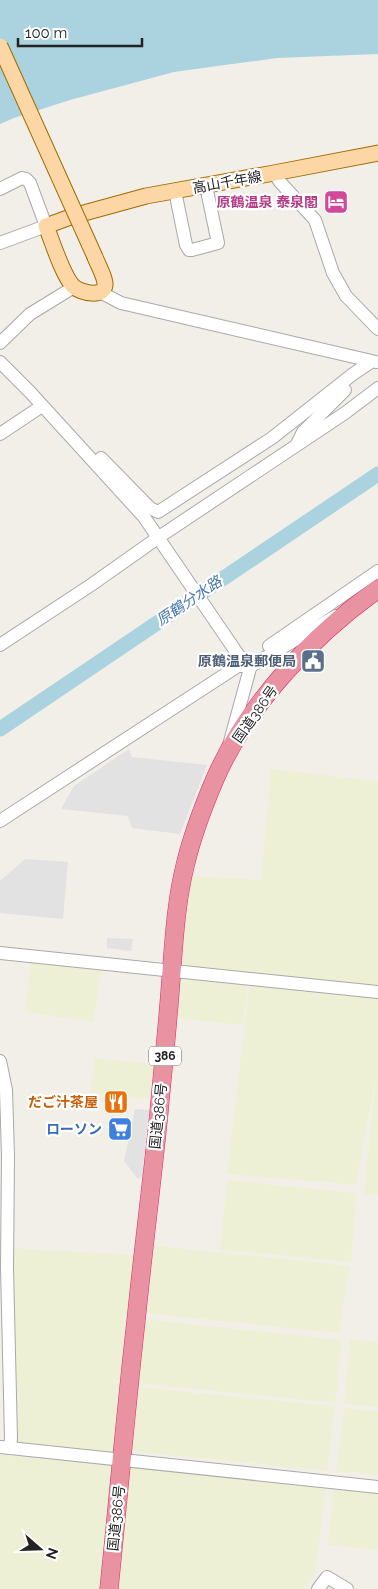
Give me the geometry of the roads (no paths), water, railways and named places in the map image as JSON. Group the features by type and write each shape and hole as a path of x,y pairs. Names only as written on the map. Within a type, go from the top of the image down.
{"highway":[{"name":"国道386号","path":"109,1589 172,970 185,866 206,802 226,756 261,702 308,648 355,605 378,589"}],"main road":[{"path":"0,46 95,257 105,283 104,288 100,292 91,293 74,286 64,270 46,226"},
{"name":"高山千年線","path":"46,226 72,216 146,196 378,153"}],"street":[{"path":"274,173 315,220 333,273 346,296 378,329"},
{"path":"0,189 22,178 30,183 46,226 0,243"},
{"path":"175,191 186,245 189,250 192,250 218,243 206,186"},
{"path":"0,343 30,314 74,286"},
{"path":"100,292 121,302 374,362"},
{"path":"296,446 303,432 348,387 353,374 353,366 345,355"},
{"path":"0,362 30,392 144,517 239,656 251,666"},
{"path":"78,445 96,453 150,508 158,512 272,438 353,374 374,362"},
{"path":"0,645 161,540 345,413 378,388"},
{"path":"0,434 42,406"},
{"path":"226,756 231,731 253,658 378,571"},
{"path":"0,821 238,666 251,666 355,605"},
{"path":"0,953 378,992"},
{"path":"0,1061 6,1090 4,1170 11,1438 5,1448 378,1487"},
{"path":"318,1589 327,1577 347,1589"}],"water":[{"path":"0,0 378,0 378,54 277,58 174,72 70,100 0,124"}],"waterway":[{"name":"原鶴分水路","path":"0,729 378,474"}],"place":[{"name":"原鶴温泉 泰泉閣","path":"336,202"},
{"name":"原鶴温泉郵便局","path":"313,661"},
{"name":"だご汁茶屋","path":"116,1102"},
{"name":"ローソン","path":"120,1129"}]}
